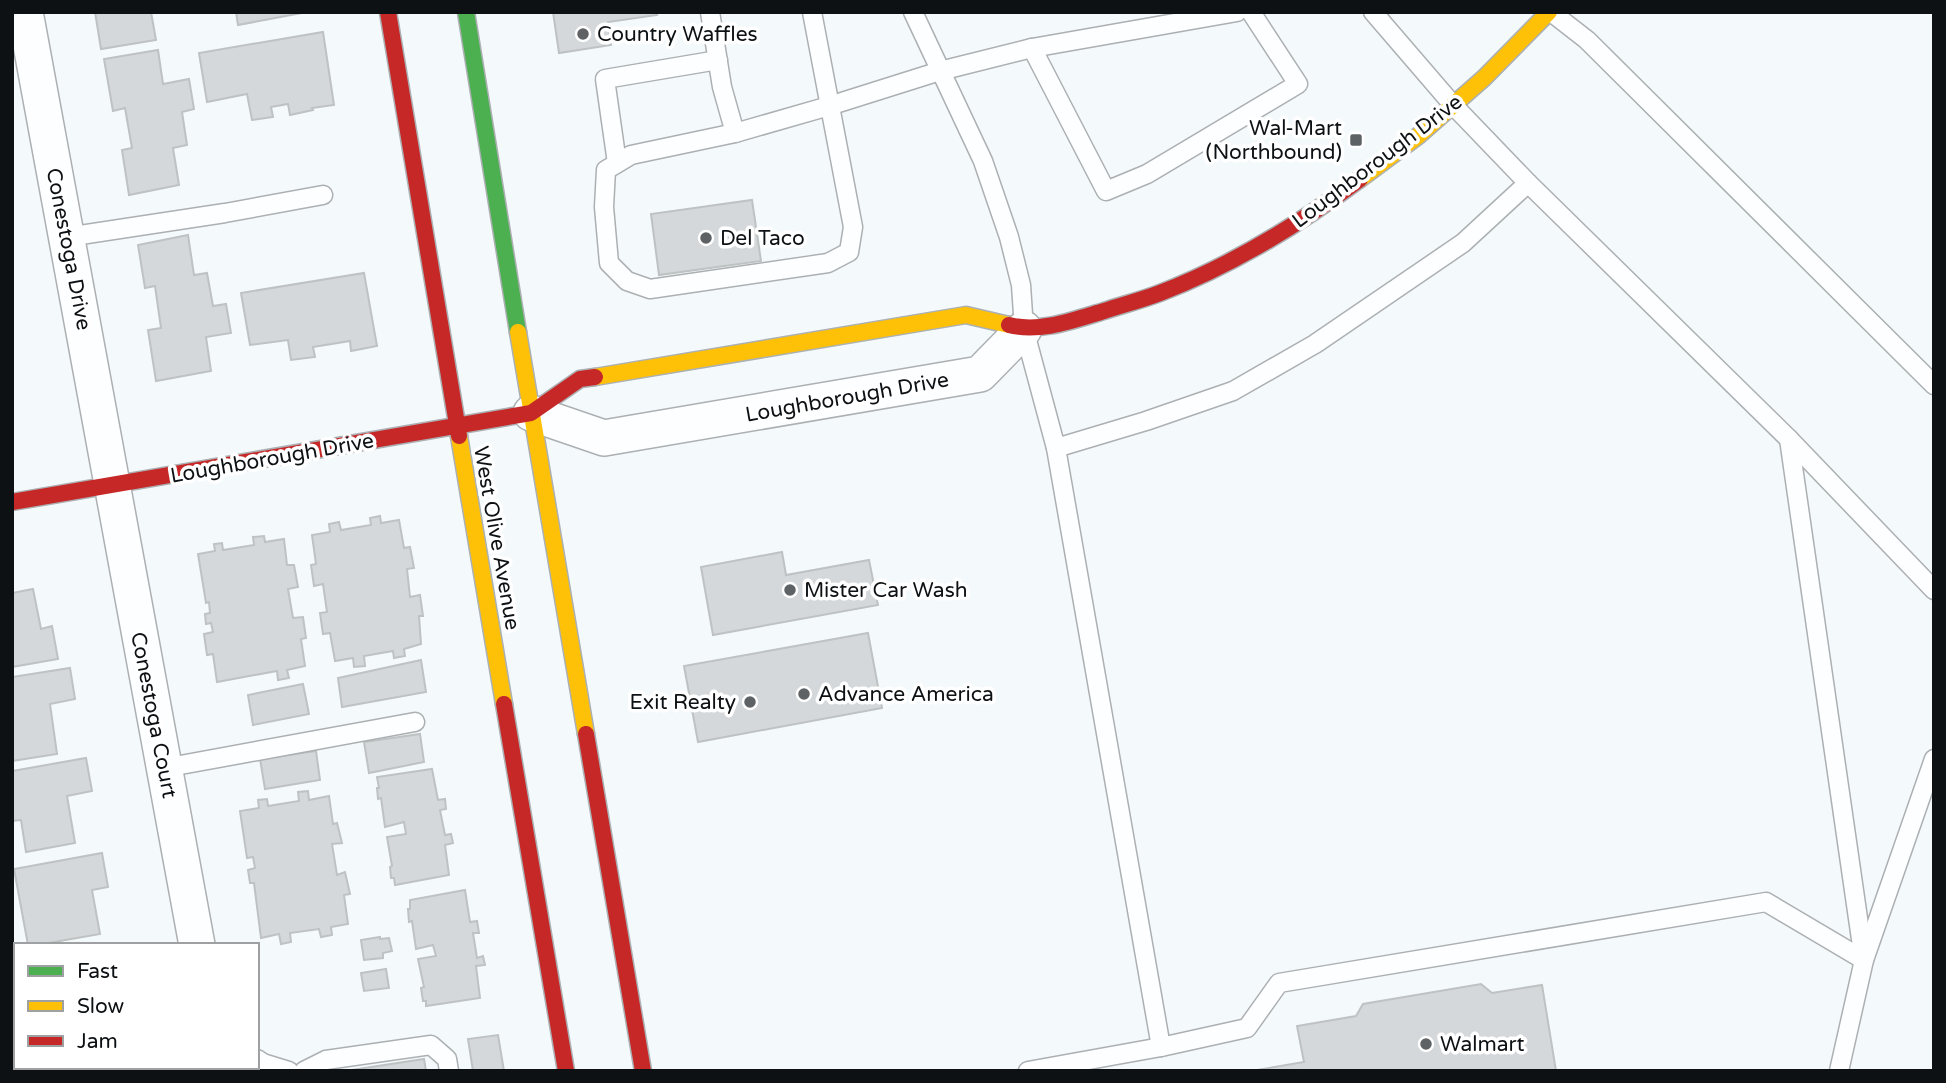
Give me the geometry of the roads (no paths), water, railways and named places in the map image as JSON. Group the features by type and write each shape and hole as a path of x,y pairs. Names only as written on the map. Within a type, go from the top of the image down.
{"main road":[{"name":"West Olive Avenue","path":"388,12 566,1071"},
{"path":"466,12 643,1071"},
{"name":"Loughborough Drive","path":"12,502 531,413 580,379 966,315 1024,329 1068,322 1160,293 1246,254 1311,215 1418,135 1484,78 1550,12"}],"street":[{"name":"Conestoga Drive","path":"25,12 24,74 67,237 111,486"},
{"name":"Loughborough Drive","path":"531,413 604,438 645,432 980,374 1024,329"},
{"name":"Conestoga Court","path":"111,486 197,943"}],"lane":[{"path":"710,12 722,87 735,133"},
{"path":"812,12 829,106 853,227 849,252 828,263 650,289 627,281 609,263 605,218 606,170 631,155 735,133 829,106 940,71 1032,48 1237,12"},
{"path":"913,12 969,129 997,199 1021,285 1024,329 1056,448 1161,1047"},
{"path":"1032,48 1106,191 1147,174 1297,84 1251,12"},
{"path":"1373,12 1453,105 1528,183 1788,439 1934,590"},
{"path":"1550,12 1587,40 1934,385"},
{"path":"617,163 605,79 718,60"},
{"path":"1056,448 1233,391 1315,344 1464,243 1528,183"},
{"path":"67,237 323,195"},
{"path":"1788,439 1864,960"},
{"path":"164,768 415,722"},
{"path":"1839,1071 1864,960 1934,759"},
{"path":"1028,1071 1161,1047 1247,1027 1279,983 1766,902 1864,960"},
{"path":"304,1071 326,1060 431,1045 447,1059 449,1071"},
{"path":"259,1060 289,1071"}],"place":[{"name":"Country Waffles","path":"583,34"},
{"name":"Wal-Mart (Northbound)","path":"1356,140"},
{"name":"Del Taco","path":"706,238"},
{"name":"Mister Car Wash","path":"790,590"},
{"name":"Advance America","path":"804,694"},
{"name":"Exit Realty","path":"750,702"},
{"name":"Walmart","path":"1426,1044"}]}
